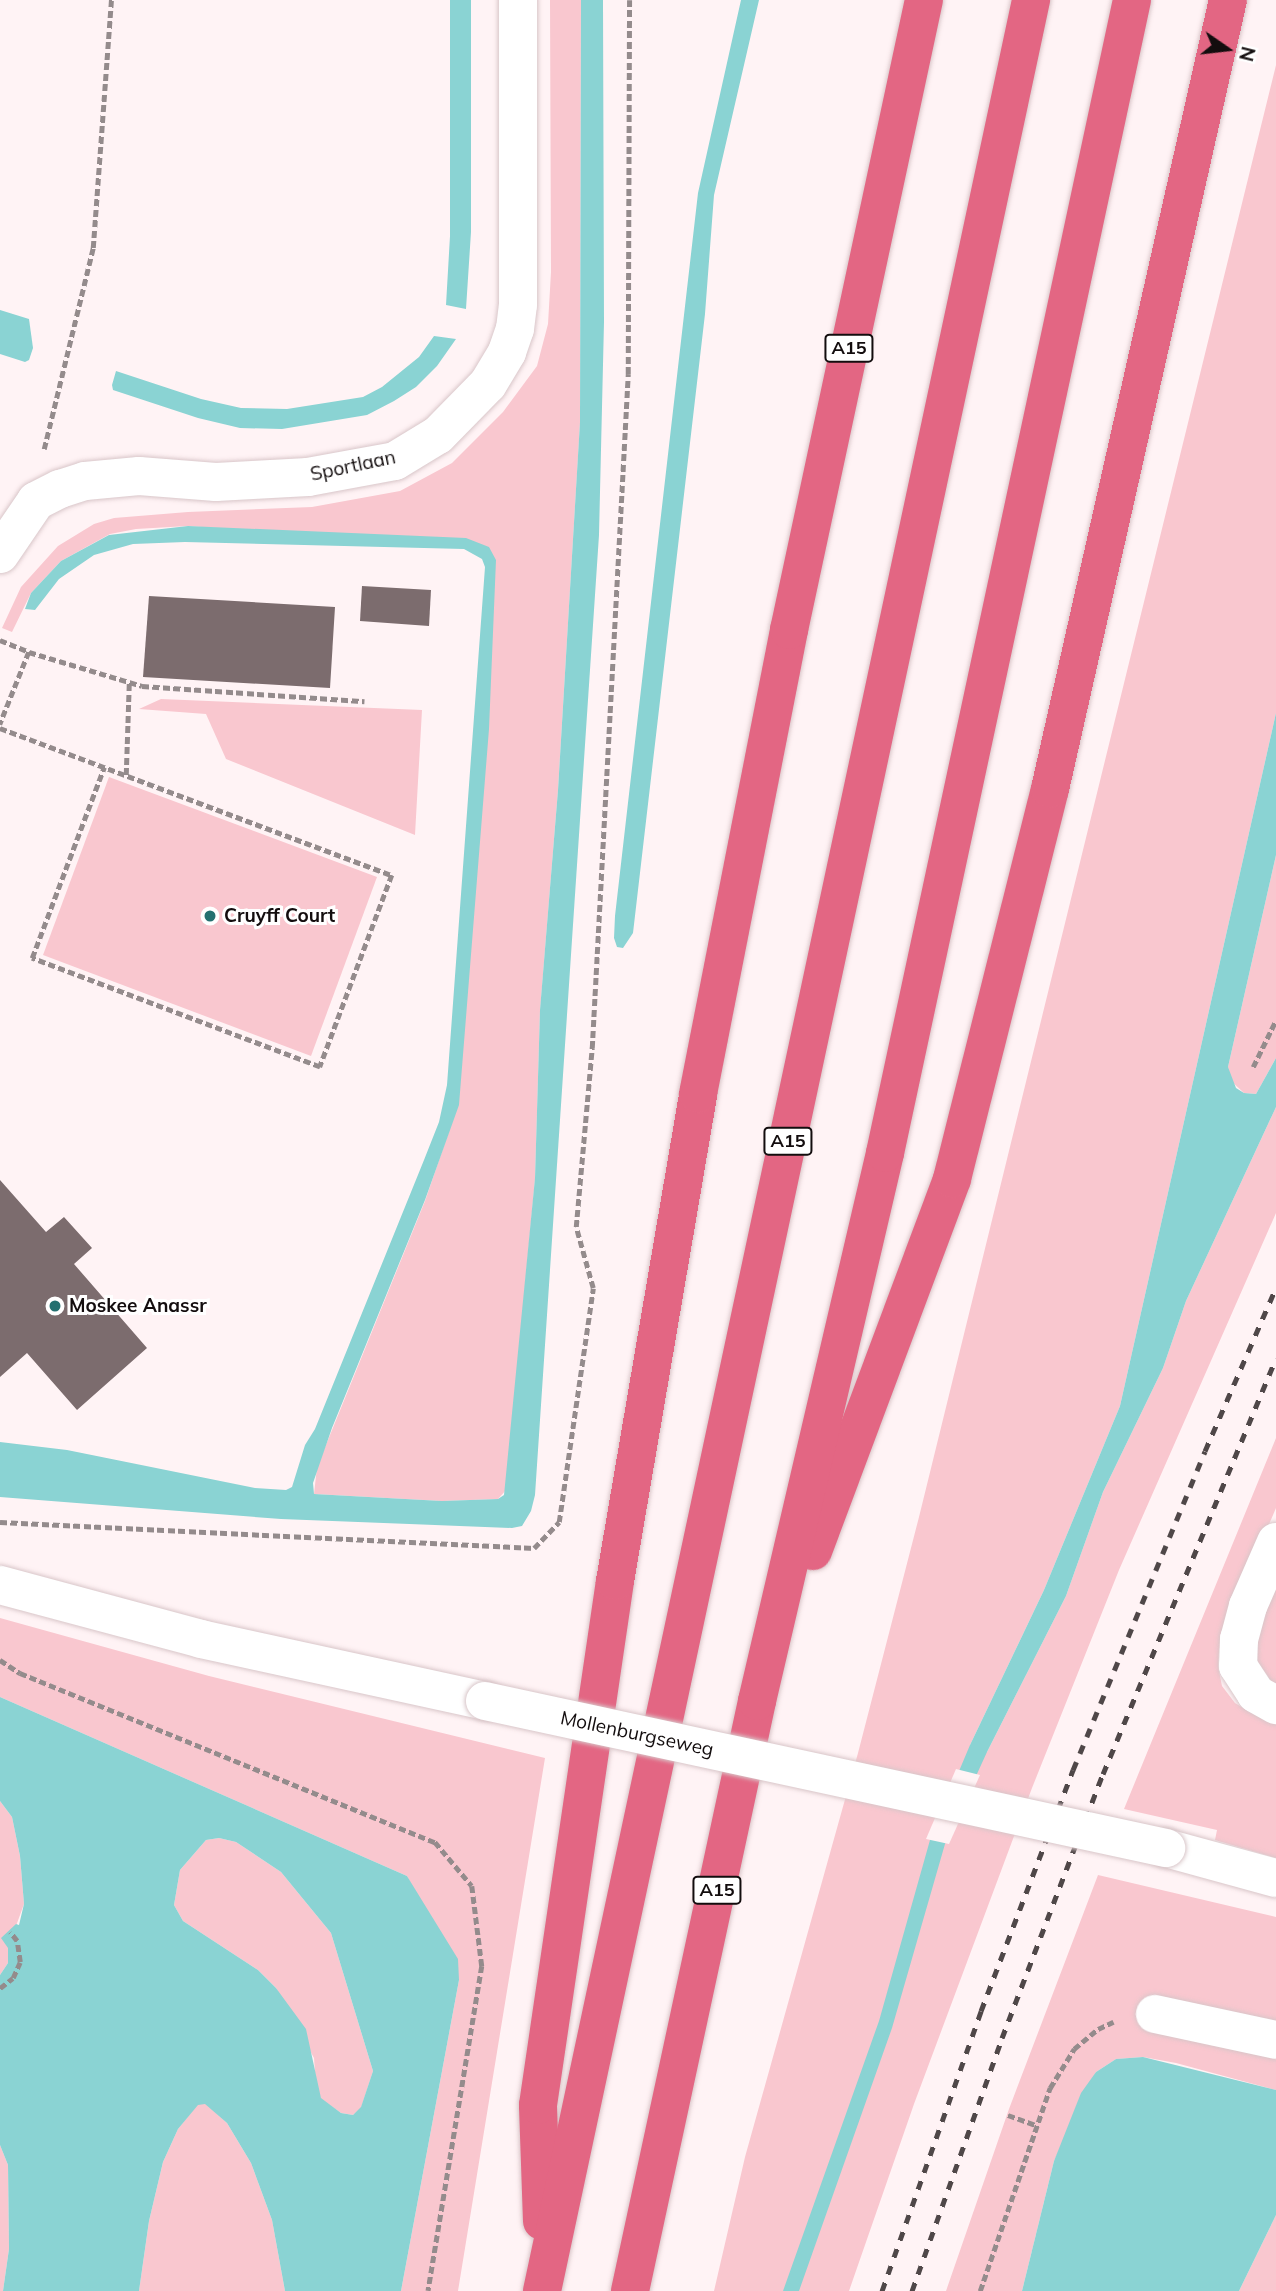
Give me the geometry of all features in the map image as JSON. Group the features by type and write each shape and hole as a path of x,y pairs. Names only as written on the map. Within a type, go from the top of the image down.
{"highway":[{"name":"A15","path":"543,2287 538,2105 615,1581 714,1012 789,630 924,0"},
{"name":"A15","path":"543,2287 1031,0"},
{"name":"A15","path":"631,2291 757,1700 887,1139 1132,0"},
{"name":"A15","path":"757,1700 952,1179 1050,789 1228,0"}],"street":[{"name":"Sportlaan","path":"36,501 85,481 139,475 216,482 295,478 395,461 438,435 488,384 507,352 516,329 518,305 518,0"},
{"path":"0,554 36,501"},
{"path":"1276,1542 1248,1606 1239,1639 1238,1666 1256,1694 1276,1705"},
{"name":"Mollenburgseweg","path":"0,1585 201,1640 1166,1848 1276,1878"},
{"path":"1155,2014 1276,2040"}],"path":[{"path":"36,501 47,432 93,248 111,0"},
{"path":"0,1522 534,1548 559,1522 593,1288 576,1227 592,1048 628,374 629,0"},
{"path":"0,640 29,652 129,683 364,701"},
{"path":"29,652 0,726 392,875 320,1067 32,958 104,767"},
{"path":"126,775 129,683"},
{"path":"1253,1066 1276,1020"},
{"path":"0,1660 20,1673 435,1842 472,1886 482,1966 428,2291"},
{"path":"0,1988 13,1978 20,1962 17,1941 10,1932"},
{"path":"980,2291 1035,2124 1050,2088 1074,2049 1098,2029 1121,2018 1155,2014"},
{"path":"1008,2115 1035,2124"}],"shaded area":[{"path":"550,0 581,0 580,423 558,790 540,1011 535,1179 506,1490 498,1499 442,1501 314,1494 317,1467 425,1201 458,1105 469,969 488,547 188,526 136,529 110,534 61,561 31,593 12,632 2,628 21,587 58,546 94,524 114,518 188,512 312,507 400,491 452,463 503,412 537,366 548,324 551,272"},
{"path":"1276,65 1276,713 1120,1406 1044,1590 970,1745 987,1752 1066,1596 1103,1492 1163,1368 1186,1301 1276,1107 1276,1213 1119,1570 1032,1788 914,2104 849,2291 714,2291 745,2157 858,1753 919,1517"},
{"path":"161,699 422,710 415,835 226,759 206,714 139,709"},
{"name":"Cruyff Court","path":"109,777 377,877 311,1056 43,955"},
{"path":"1276,855 1276,1058 1256,1094 1244,1093 1230,1080 1228,1067"},
{"path":"1276,1438 1276,1508 1235,1603 1219,1650 1218,1666 1222,1686 1235,1703 1276,1723 1276,1858 1215,1840 1217,1830 1124,1809"},
{"path":"1276,1573 1276,1688 1258,1662 1254,1640"},
{"path":"0,1618 209,1676 545,1758 458,2291 401,2291 459,1980 407,1876 0,1697"},
{"path":"0,1801 12,1817 20,1856 24,1904 8,1948 8,1963 0,1975"},
{"path":"219,1838 236,1842 281,1872 331,1933 373,2071 361,2108 353,2115 341,2113 321,2099 316,2086 314,2058 276,1988 258,1970 183,1921 174,1905 180,1870 206,1840"},
{"path":"1098,1875 1276,1917 1276,2090 1176,2063 1143,2057 1116,2059 1096,2072 1054,2161 1022,2291 946,2291 1009,2109"},
{"path":"198,2104 206,2104 227,2123 251,2163 272,2220 285,2291 139,2291 149,2221 163,2162 178,2129"},
{"path":"0,2145 8,2165 9,2249 3,2291 0,2291"},
{"path":"1276,2215 1276,2291 1239,2291"}],"water":[{"path":"450,0 471,0 471,232 466,309 446,305 450,236"},
{"path":"581,0 603,0 604,322 599,535 535,1495 531,1511 522,1526 512,1528 281,1519 0,1497 0,1442 67,1450 255,1488 286,1490 292,1487 305,1445 315,1429 439,1122 447,1085 485,567 482,559 464,549 185,542 133,544 94,555 59,579 35,610 25,609 31,593 61,561 109,535 188,526 466,538 489,547 496,560 489,729 459,1105 425,1200 332,1428 313,1483 314,1494 442,1501 498,1499 504,1495 535,1178 540,1010 558,790 580,422"},
{"path":"741,0 759,0 714,195 705,314 633,933 623,948 617,947 614,938 615,916 698,193"},
{"path":"0,310 29,319 33,348 29,360 25,362 0,354"},
{"path":"434,336 456,339 437,366 416,387 394,401 367,415 282,429 240,428 198,418 113,390 112,385 116,371 201,399 241,408 287,409 363,397 382,387 419,357"},
{"path":"1276,713 1276,855 1228,1067 1236,1088 1244,1093 1256,1094 1276,1058 1276,1107 1186,1301 1163,1368 1103,1492 1066,1596 987,1752 945,1844 892,2028 799,2291 783,2291 879,2021 930,1840 970,1745 1044,1590 1120,1406"},
{"path":"0,1697 407,1876 458,1959 459,1980 401,2291 285,2291 272,2220 251,2163 227,2123 205,2104 198,2105 178,2129 163,2162 149,2221 139,2291 3,2291 9,2249 8,2165 0,2145 0,1975 8,1963 8,1948 1,1938 16,1924 19,1925 24,1904 20,1856 12,1817 0,1801","holes":["219,1838 236,1842 281,1872 331,1933 373,2071 361,2107 353,2115 341,2113 321,2098 306,2029 276,1988 258,1970 183,1921 174,1905 180,1870 206,1840"]},
{"path":"1143,2057 1276,2090 1276,2215 1239,2291 1022,2291 1054,2161 1081,2093 1096,2072 1116,2059"}],"pier":[{"path":"956,1769 980,1775 949,1844 926,1839"}],"building":[{"path":"362,586 431,590 429,626 360,621"},
{"path":"149,596 335,607 330,688 143,677"},
{"name":"Moskee Anassr","path":"0,1180 46,1232 64,1217 92,1248 74,1264 147,1348 77,1410 27,1353 0,1377"}],"railway":[{"path":"882,2291 981,2011 1073,1770 1205,1451 1276,1288"},
{"path":"912,2291 1002,2038 1103,1774 1276,1359"}],"place":[{"name":"Cruyff Court","path":"210,916"},
{"name":"Moskee Anassr","path":"55,1306"}]}
